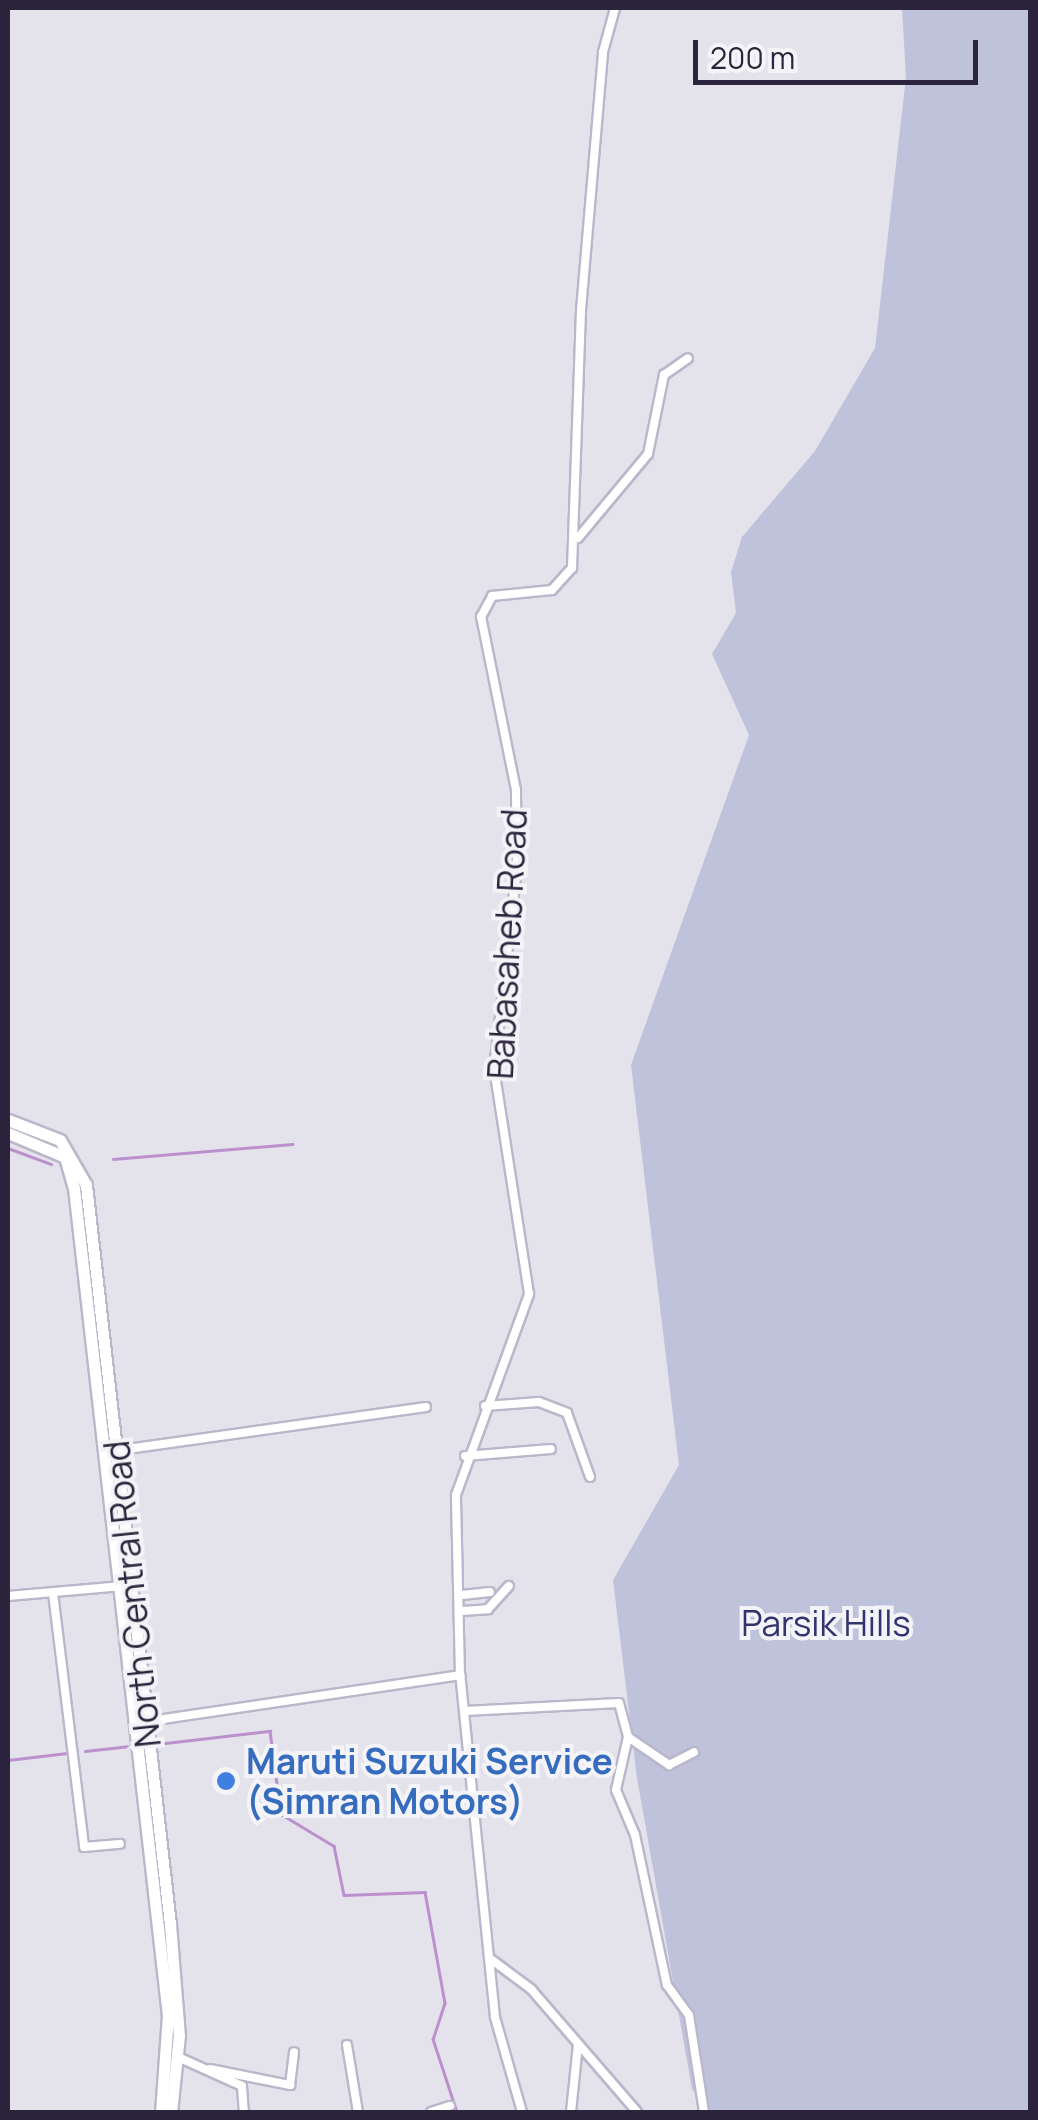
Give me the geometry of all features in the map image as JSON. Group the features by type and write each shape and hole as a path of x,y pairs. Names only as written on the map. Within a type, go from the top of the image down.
{"main road":[{"path":"8,1120 69,1154"},
{"path":"8,1133 69,1154"},
{"name":"North Central Road","path":"69,1154 86,1185 110,1451 143,1726 168,2015 160,2112"},
{"name":"North Central Road","path":"143,1726 151,1766 178,2057 171,2112"}],"street":[{"name":"Babasaheb Road","path":"522,2112 495,2018 460,1674 462,1595 456,1496 466,1456 530,1294 494,1069 517,866 516,790 481,617 492,596 564,582 576,540 581,310 603,52 615,8"},
{"path":"576,540 648,454 664,375 688,358"},
{"path":"485,1406 539,1402 567,1414 590,1477"},
{"path":"110,1451 426,1407"},
{"path":"466,1456 551,1449"},
{"path":"8,1596 126,1586"},
{"path":"462,1612 488,1610 509,1586"},
{"path":"462,1595 490,1592"},
{"path":"52,1594 84,1847 120,1844"},
{"path":"143,1726 460,1674"},
{"path":"465,1711 619,1703 628,1737 616,1790 636,1835 666,1985 689,2015 704,2112"},
{"path":"628,1737 660,1763 694,1752"},
{"path":"492,1960 578,2044 637,2112"},
{"path":"571,2112 578,2044"},
{"path":"347,2045 358,2112"},
{"path":"178,2057 290,2085 294,2052"},
{"path":"210,2068 242,2086 244,2112"},
{"path":"431,2112 450,2106"}],"green space":[{"name":"Parsik Hills","path":"902,8 1030,8 1030,2112 708,2112 692,2089 637,1778 613,1580 679,1465 631,1065 749,735 712,654 736,613 731,572 742,537 815,451 875,348 906,77"}],"waterway":[{"path":"113,1159 292,1144"},
{"path":"8,1148 51,1164"},
{"path":"157,1744 270,1731 281,1814 334,1846 344,1895 425,1892 445,2003 433,2039 457,2112"},
{"path":"85,1751 130,1746"},
{"path":"8,1760 67,1753"}],"place":[{"name":"Maruti Suzuki Service (Simran Motors)","path":"226,1781"}]}
